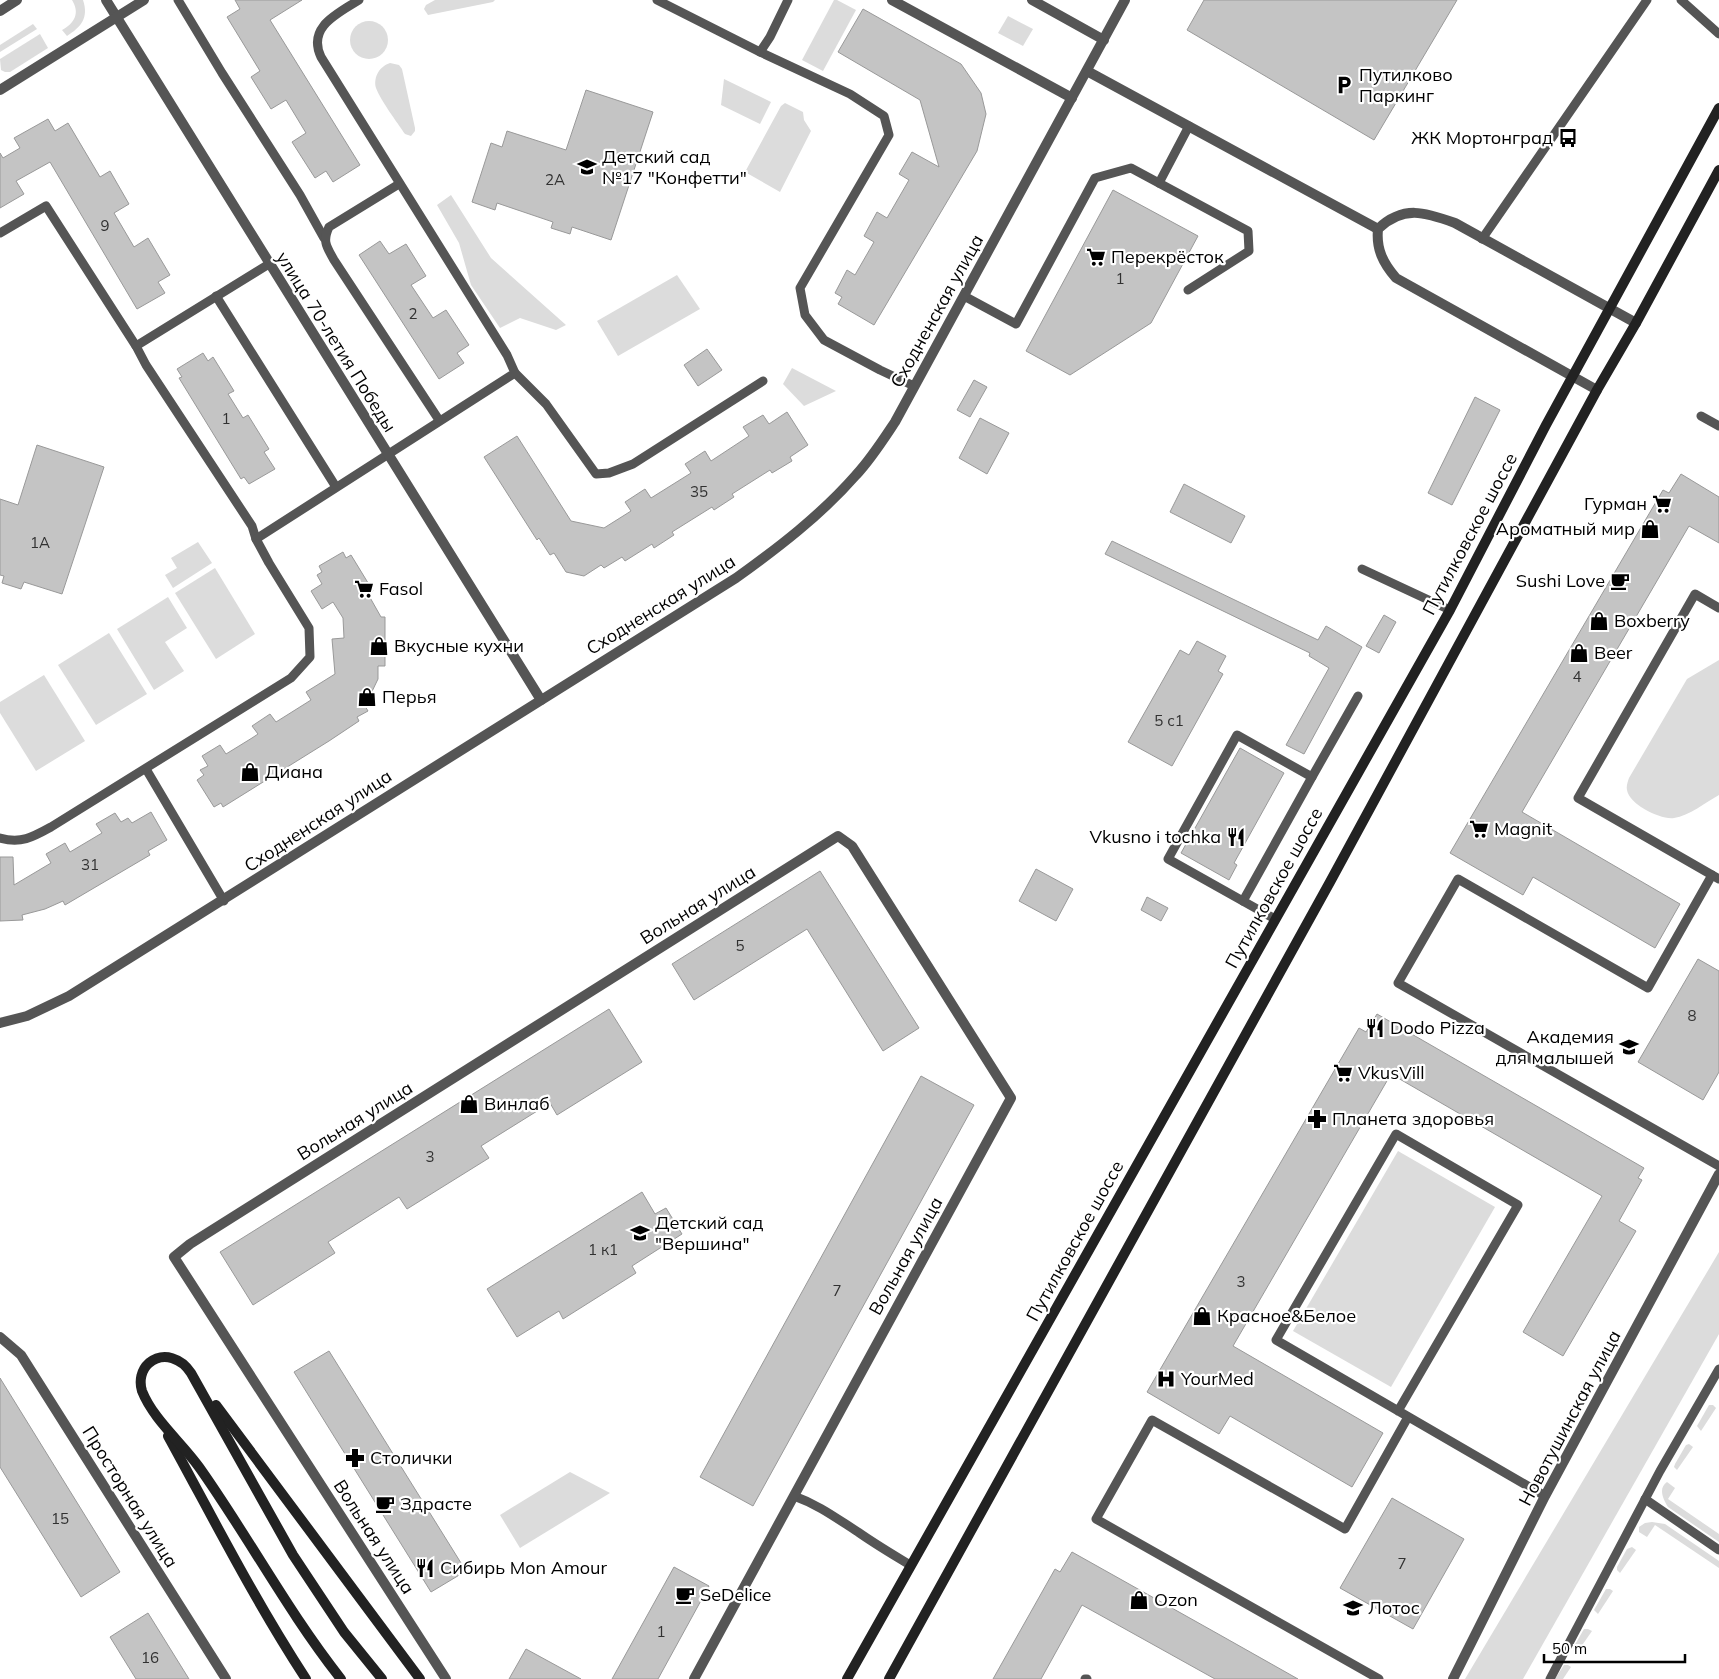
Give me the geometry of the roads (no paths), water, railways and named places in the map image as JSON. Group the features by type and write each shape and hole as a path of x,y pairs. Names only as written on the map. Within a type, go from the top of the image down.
{"main road":[{"name":"Путилковское шоссе","path":"847,1679 1450,610 1608,308 1719,108"},
{"path":"889,1679 1325,891 1597,390 1636,324 1719,170"},
{"path":"341,1679 317,1649 198,1466 147,1400 140,1385 144,1370 149,1363 164,1357 172,1358 186,1366 420,1679"},
{"path":"191,1373 293,1555 344,1632 382,1679"},
{"path":"156,1413 250,1586 306,1679"}],"street":[{"path":"0,11 17,0"},
{"name":"улица 70-летия Победы","path":"106,0 541,700"},
{"path":"0,90 144,0"},
{"path":"892,0 1072,98"},
{"path":"1032,0 1104,40"},
{"name":"Сходненская улица","path":"0,1023 27,1016 69,996 224,901 736,578 776,550 824,508 857,475 885,437 1125,0"},
{"path":"1087,71 1378,228"},
{"path":"1597,390 1396,278 1386,267 1380,252 1377,241 1378,228 1398,214 1414,212 1431,214 1455,223 1636,324"},
{"name":"Вольная улица","path":"446,1679 174,1257 190,1244 838,836 852,846 1011,1098 694,1679"},
{"name":"Новотушинская улица","path":"1452,1679 1545,1496 1719,1174"},
{"name":"Просторная улица","path":"0,1337 21,1355 226,1679"}],"lane":[{"path":"178,0 300,195 334,260 439,420"},
{"path":"359,0 339,12 322,27 317,35 316,47 399,184 507,355 515,373 546,404 596,474 609,473 633,464 764,382"},
{"path":"657,0 760,52 850,94 884,116 889,135 800,288 805,315 824,340 914,386"},
{"path":"760,52 770,37 788,0"},
{"path":"1482,238 1647,0"},
{"path":"1681,0 1719,34"},
{"path":"1159,183 1189,126"},
{"path":"964,296 1016,324 1095,178 1131,168 1248,231 1249,252 1188,290"},
{"path":"324,238 329,227 399,184"},
{"path":"0,233 46,206 136,346 146,365 252,526 256,540 309,628 310,657 291,678 31,838 12,841 0,838"},
{"path":"136,346 269,264"},
{"path":"216,296 336,487"},
{"path":"256,540 439,420 515,373"},
{"path":"1701,416 1719,426"},
{"path":"1362,569 1450,610"},
{"path":"1719,608 1695,594 1578,798 1716,876 1648,988 1458,880 1398,983 1719,1166"},
{"path":"1243,901 1358,696"},
{"path":"1275,919 1168,859 1237,735 1312,777"},
{"path":"146,768 224,901"},
{"path":"1398,1411 1518,1205 1396,1134 1276,1340 1408,1417 1545,1496"},
{"path":"1550,1679 1660,1471 1719,1369"},
{"path":"1379,1679 1096,1519 1152,1420 1345,1529 1408,1417"},
{"path":"794,1496 810,1502 839,1518 910,1565"},
{"path":"1645,1500 1719,1550"}],"place":[{"name":"Путилково Паркинг","path":"1344,85"},
{"name":"ЖК Мортонград","path":"1568,138"},
{"name":"Детский сад №17 \"Конфетти\"","path":"587,167"},
{"name":"Перекрёсток","path":"1096,257"},
{"name":"Гурман","path":"1662,504"},
{"name":"Ароматный мир","path":"1650,529"},
{"name":"Sushi Love","path":"1620,581"},
{"name":"Fasol","path":"364,589"},
{"name":"Boxberry","path":"1599,621"},
{"name":"Вкусные кухни","path":"379,646"},
{"name":"Beer","path":"1579,653"},
{"name":"Перья","path":"367,697"},
{"name":"Диана","path":"250,772"},
{"name":"Magnit","path":"1479,829"},
{"name":"Vkusno i tochka","path":"1236,837"},
{"name":"Dodo Pizza","path":"1375,1028"},
{"name":"Академия для малышей","path":"1629,1047"},
{"name":"VkusVill","path":"1343,1073"},
{"name":"Винлаб","path":"469,1104"},
{"name":"Планета здоровья","path":"1317,1119"},
{"name":"Детский сад \"Вершина\"","path":"640,1233"},
{"name":"Красное&Белое","path":"1202,1316"},
{"name":"YourMed","path":"1166,1379"},
{"name":"Столички","path":"355,1458"},
{"name":"Здрасте","path":"385,1504"},
{"name":"Сибирь Mon Amour","path":"425,1568"},
{"name":"SeDelice","path":"685,1595"},
{"name":"Ozon","path":"1139,1600"},
{"name":"Лотос","path":"1353,1608"}]}
